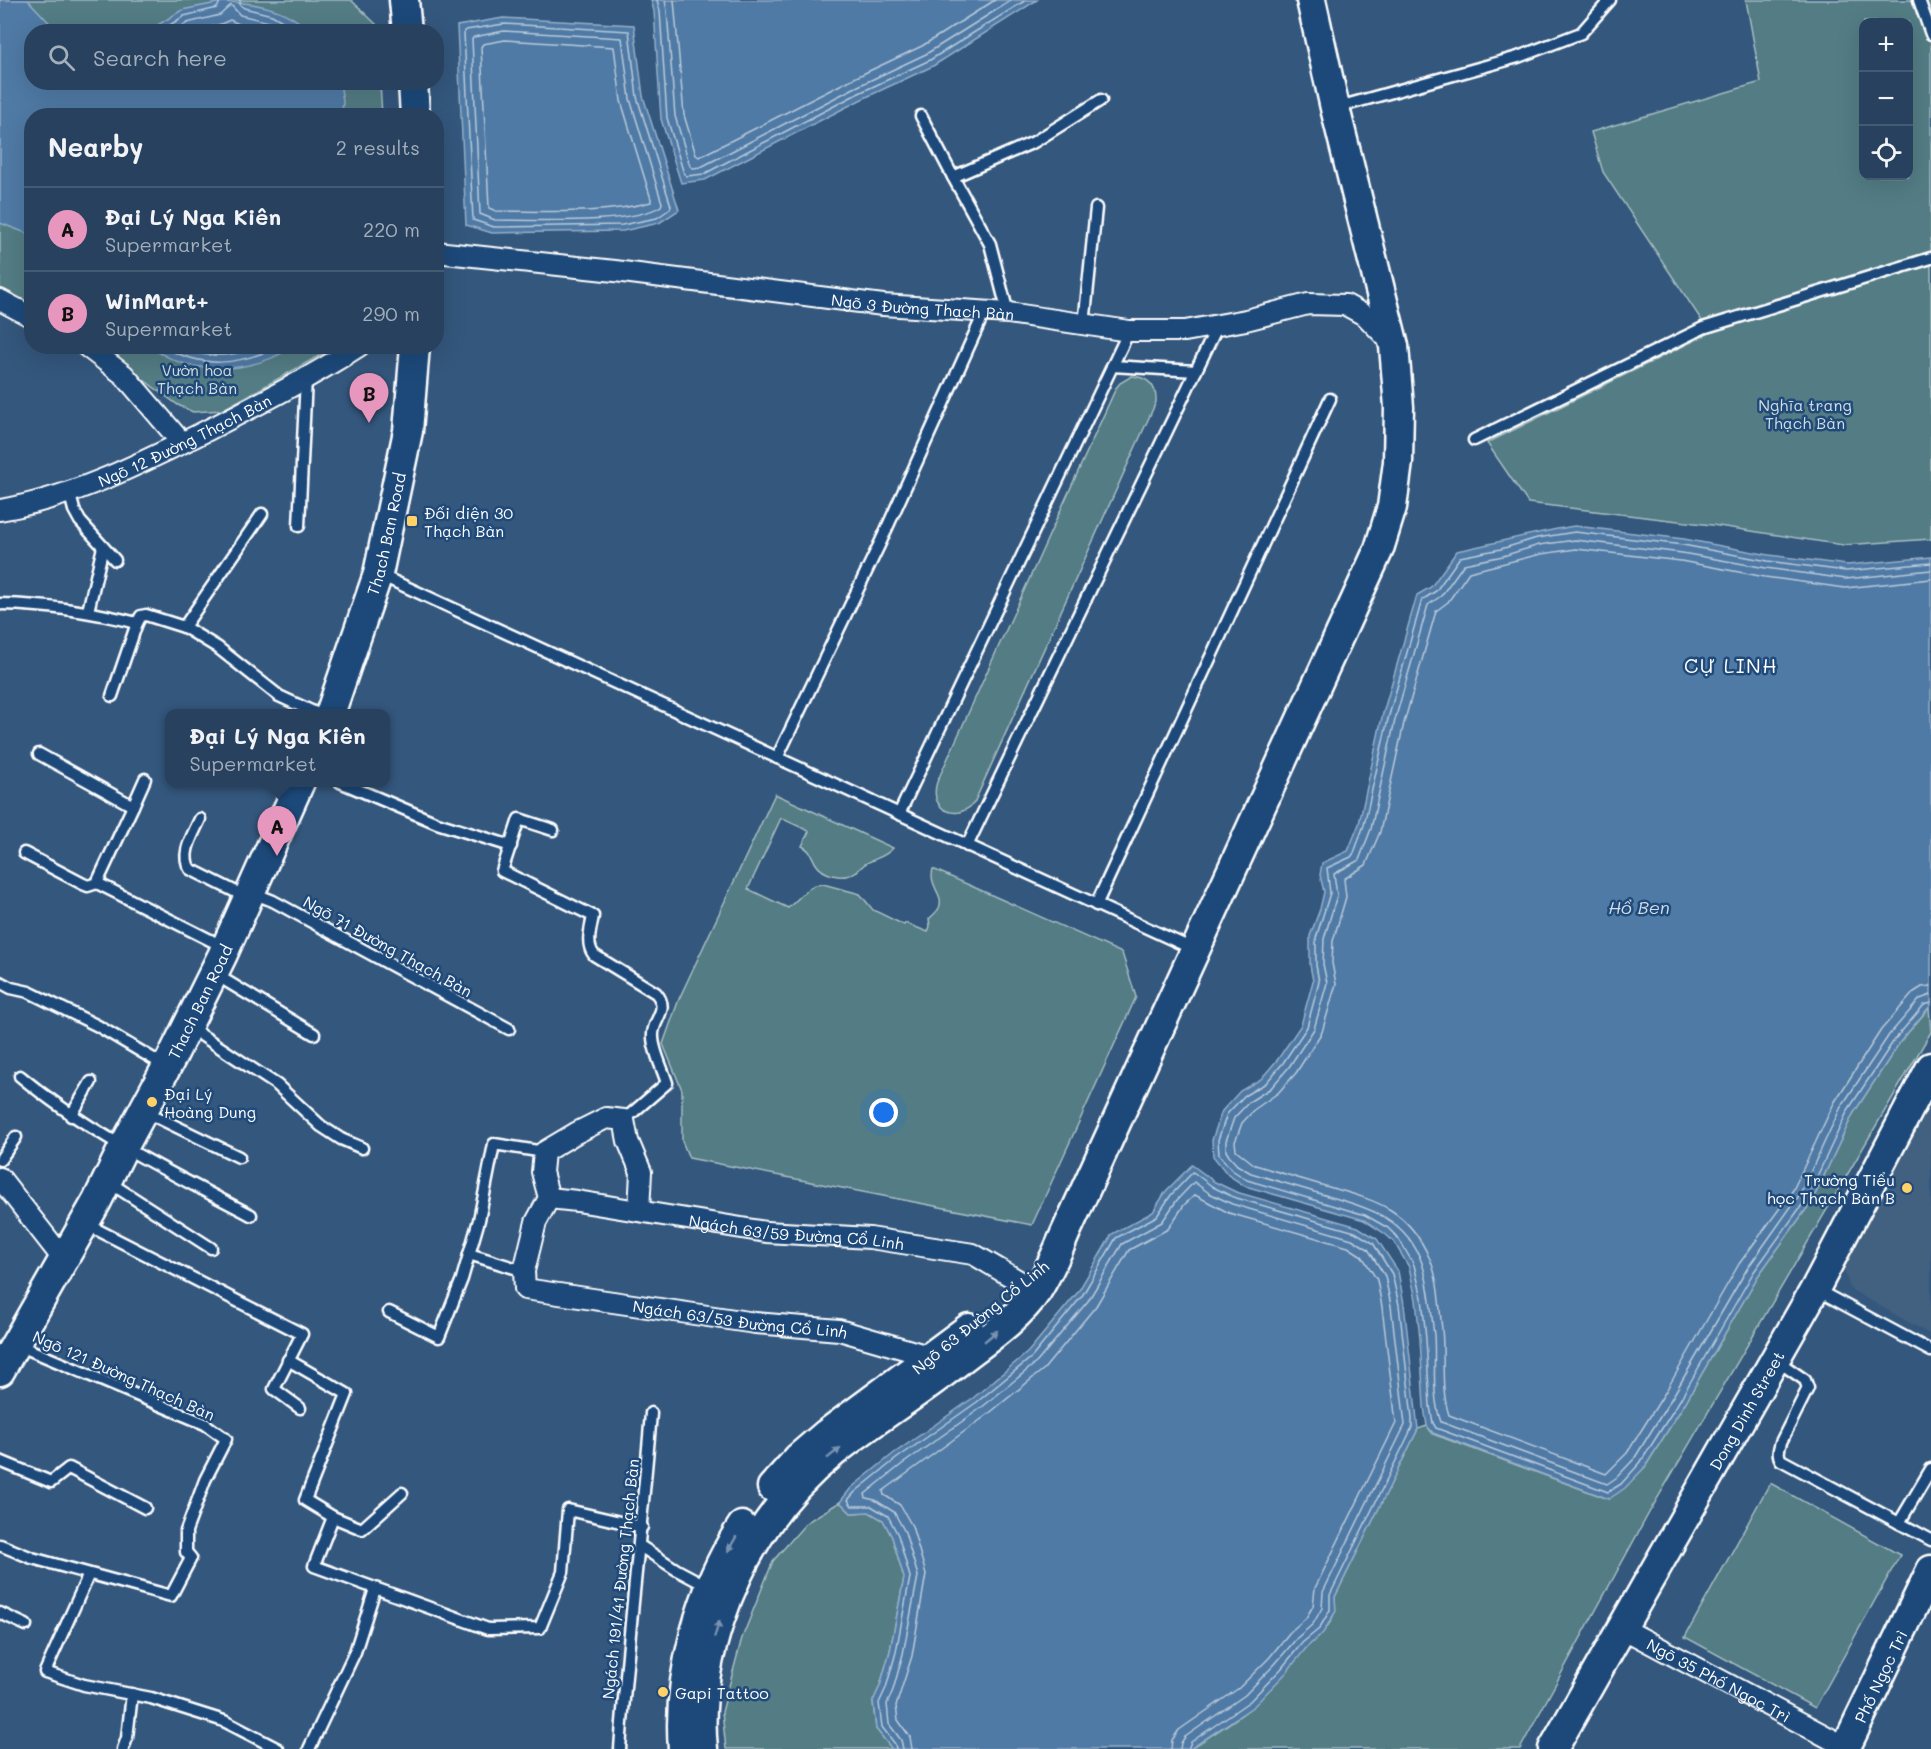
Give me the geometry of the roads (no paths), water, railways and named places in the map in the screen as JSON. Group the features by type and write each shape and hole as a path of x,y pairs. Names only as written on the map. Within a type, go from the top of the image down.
{"street":[{"path":"404,0 406,24"},
{"name":"Ngõ 63 Đường Cổ Linh","path":"683,1749 682,1706 697,1624 744,1560 804,1466 833,1453 855,1424 1016,1314 1028,1286 1055,1256 1379,549 1396,484 1398,462 1399,406 1394,346 1335,108 1311,0"},
{"path":"413,90 415,108"},
{"name":"Ngõ 3 Đường Thạch Bàn","path":"444,253 883,304 1008,313 1129,331 1185,331 1308,304 1346,305 1366,316 1394,346"},
{"path":"0,300 24,313"},
{"path":"96,354 124,375 182,443"},
{"name":"Ngõ 12 Đường Thạch Bàn","path":"0,510 69,491 148,460 306,378 346,354"},
{"name":"Thach Ban Road","path":"332,709 378,574 408,431 414,354"},
{"name":"Thach Ban Road","path":"0,1371 85,1223 167,1067 250,895 298,787"},
{"name":"Dong Dinh Street","path":"1552,1749 1815,1289 1931,1067"},
{"path":"524,1280 536,1222 549,1198 542,1172 544,1152 576,1132 606,1118 624,1120 628,1141 640,1172 639,1211"},
{"path":"0,1178 63,1260"},
{"name":"Ngách 63/59 Đường Cổ Linh","path":"549,1198 766,1232 870,1238 973,1254 1028,1286"},
{"name":"Ngách 63/53 Đường Cổ Linh","path":"524,1280 755,1323 839,1330 940,1364"},
{"name":"Phố Ngọc Trì","path":"1846,1748 1931,1570"},
{"name":"Ngõ 63 Đường Cổ Linh","path":"703,1749 701,1729 704,1682 720,1590"},
{"name":"Ngõ 35 Phố Ngọc Trì","path":"1622,1628 1846,1748"}],"lane":[{"path":"1335,108 1507,60 1581,33 1610,0"},
{"path":"1919,0 1931,34"},
{"path":"953,177 1034,142 1101,100"},
{"path":"921,116 990,243 1008,313"},
{"path":"1084,325 1096,208"},
{"path":"1474,440 1703,328 1931,258"},
{"path":"777,758 882,539 984,313"},
{"path":"967,846 1218,325"},
{"path":"899,814 1129,331"},
{"path":"1112,366 1196,371"},
{"path":"299,526 306,378"},
{"path":"1096,905 1330,399"},
{"path":"69,491 77,516 115,560"},
{"path":"184,627 262,514"},
{"path":"88,611 103,547"},
{"path":"378,574 1195,950"},
{"path":"0,604 62,607 137,623"},
{"path":"112,696 137,623 141,616 146,615 184,627 217,647 279,696 307,709"},
{"path":"39,754 133,806"},
{"path":"97,883 145,779"},
{"path":"350,787 437,823 511,846"},
{"name":"Ngõ 71 Đường Thạch Bàn","path":"200,819 186,854 185,862 190,869 250,895 273,900 509,1029"},
{"path":"553,830 519,819 502,871 594,916 589,950 656,993 662,1000 662,1007 652,1036 667,1083 624,1120"},
{"path":"24,852 82,884 88,886 97,883 225,947"},
{"path":"213,973 315,1034"},
{"path":"0,981 18,990 30,992 98,1026 167,1067"},
{"path":"187,1026 277,1085 321,1126 341,1139 362,1148"},
{"path":"20,1076 71,1116 123,1148 251,1215"},
{"path":"71,1116 91,1082"},
{"path":"144,1111 239,1157"},
{"path":"0,1160 16,1137"},
{"path":"389,1312 439,1337 479,1220 494,1144 544,1152"},
{"path":"107,1181 211,1248"},
{"path":"85,1223 302,1334 274,1389 300,1408"},
{"path":"469,1254 524,1280"},
{"path":"1815,1289 1931,1351"},
{"name":"Ngõ 121 Đường Thạch Bàn","path":"15,1343 204,1424 226,1439 206,1480 186,1531 186,1552 191,1558 171,1596 89,1574"},
{"path":"1775,1359 1804,1380 1808,1388 1780,1442 1778,1456 1781,1460 1931,1540"},
{"path":"288,1360 347,1394 304,1500 333,1518 362,1529 402,1493"},
{"name":"Ngách 191/41 Đường Thạch Bàn","path":"620,1749 651,1413"},
{"path":"0,1461 51,1482 69,1468 145,1508"},
{"path":"1899,1523 1931,1469"},
{"path":"333,1518 314,1566 488,1629 540,1628 563,1572 568,1510 642,1527"},
{"path":"0,1545 32,1558 89,1574 45,1672 84,1685 151,1698 224,1721 278,1749"},
{"path":"640,1546 677,1570 720,1590"},
{"path":"309,1749 355,1652 375,1589"},
{"path":"0,1613 26,1625"},
{"path":"123,1749 127,1738 132,1694"}],"water":[{"path":"0,0 28,0 50,24 24,24 24,90 341,90 342,108 24,108 24,232 0,223"},
{"path":"651,0 1037,0 933,66 860,100 705,180 681,183 661,119 654,11"},
{"path":"222,2 245,3 280,12 301,24 159,24 182,10"},
{"path":"503,18 634,25 643,96 679,210 659,223 623,231 492,233 466,225 457,26"},
{"path":"161,354 280,354 253,364 224,368 196,366"},
{"name":"Hồ Ben","path":"1575,526 1684,539 1769,555 1847,565 1931,557 1931,1005 1900,1042 1853,1114 1812,1201 1758,1276 1685,1403 1645,1467 1625,1488 1609,1499 1433,1433 1427,1426 1424,1407 1416,1300 1409,1267 1394,1242 1364,1220 1245,1186 1228,1175 1213,1156 1212,1140 1222,1111 1240,1091 1261,1079 1301,1025 1313,981 1310,965 1310,936 1324,892 1320,875 1322,863 1348,851 1359,824 1382,717 1417,595 1431,587 1457,551"},
{"path":"1192,1165 1215,1182 1236,1192 1358,1227 1377,1239 1398,1271 1404,1304 1418,1429 1335,1597 1336,1611 1323,1633 1307,1647 1254,1706 1190,1749 892,1749 876,1729 873,1701 890,1651 904,1578 892,1537 883,1520 869,1512 851,1513 840,1502 851,1488 893,1454 973,1398 1028,1352 1078,1292 1112,1234 1153,1212 1166,1191"}],"place":[{"name":"WinMart+","path":"369,423"},
{"name":"Đối diện 30 Thạch Bàn","path":"412,521"},
{"name":"Đại Lý Nga Kiên","path":"277,856"},
{"name":"Đại Lý Hoàng Dung","path":"152,1102"},
{"name":"Trường Tiểu học Thạch Bàn B","path":"1907,1188"},
{"name":"Gapi Tattoo","path":"663,1692"}],"district":[{"name":"CỰ LINH","path":"1731,665"}],"park label":[{"name":"Vườn hoa Thạch Bàn","path":"197,378"},
{"name":"Nghĩa trang Thạch Bàn","path":"1805,413"}]}
